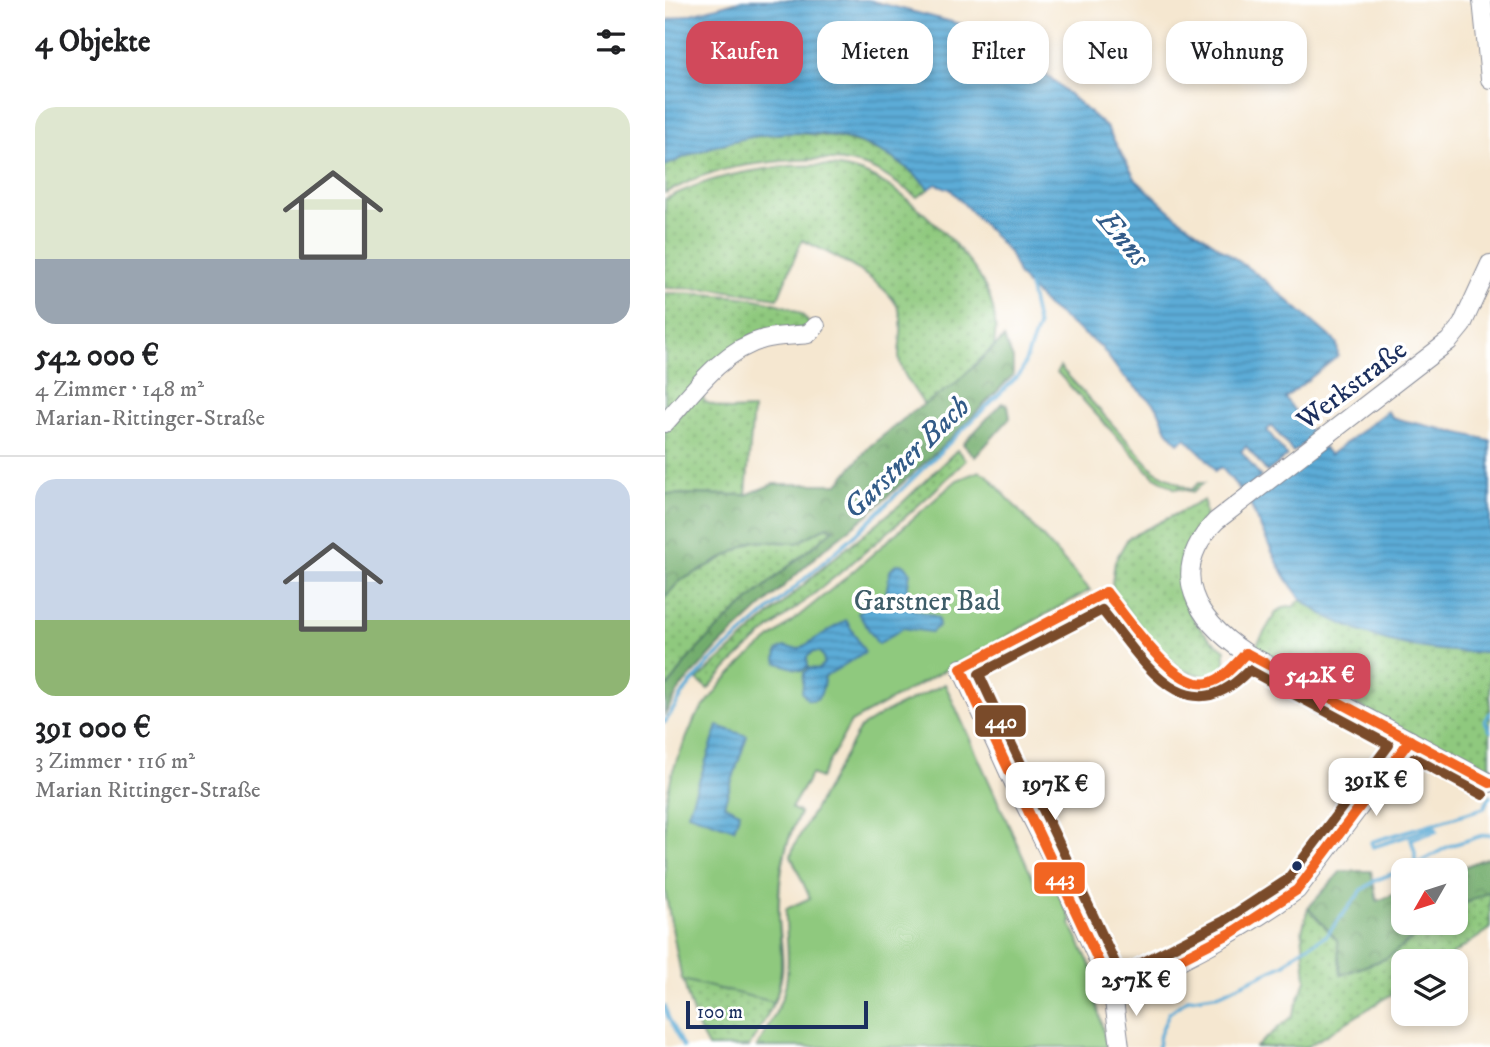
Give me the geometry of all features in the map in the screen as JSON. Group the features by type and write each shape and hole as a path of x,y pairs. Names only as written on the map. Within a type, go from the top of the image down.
{"street":[{"path":"1482,0 1490,79"},
{"name":"Werkstraße","path":"1490,264 1459,330 1449,341 1216,522 1198,544 1191,569 1195,599 1201,612 1212,627 1226,639 1246,653 1490,783"},
{"path":"665,423 706,378 733,354 765,339 808,334 815,326"},
{"path":"961,668 1113,993 1120,1047"},
{"path":"1113,993 1198,951 1273,908 1297,890 1410,740"}],"green space":[{"path":"786,133 826,136 864,145 898,162 929,189 917,197 890,178 868,167 844,161 802,160 757,164 716,172 665,193 665,166 724,143 754,136"},
{"path":"789,166 845,168 879,181 897,192 933,222 977,273 993,310 994,346 955,384 924,405 905,376 900,363 901,319 895,302 859,270 802,240 778,298 714,289 665,288 665,199 725,176"},
{"path":"665,293 722,295 769,302 789,307 803,316 810,327 770,334 665,417"},
{"path":"1004,338 1013,359 1013,375 945,444 866,516 823,550 719,646 681,687 665,714 665,688 688,659 743,605 834,529 827,526 797,543 754,541 680,581 665,597 665,494 746,495 773,484 838,484 869,447 911,413 955,384"},
{"path":"1060,367 1155,471 1191,490 1199,483 1204,483 1193,492 1176,489 1153,476 1057,372"},
{"path":"700,392 705,402 728,410 753,409 746,495 665,494 665,431"},
{"path":"1002,403 1008,405 1010,418 975,457 963,444"},
{"path":"957,450 966,460 897,524 749,647 708,689 697,680 827,564 902,503"},
{"name":"Garstner Bad","path":"979,471 988,476 1090,590 851,722 820,778 811,774 791,808 800,813 789,838 780,879 781,972 774,1002 682,980 665,891 665,804 673,770 695,718 725,680 748,657 843,580 957,480"},
{"path":"1204,500 1206,520 1194,538 1182,573 1187,606 1195,621 1225,650 1225,668 1208,677 1182,670 1151,640 1114,593 1112,583 1115,561 1128,538"},
{"path":"828,526 835,529 725,622 688,659 665,688 665,597 680,581 754,541 797,543"},
{"path":"1301,599 1326,615 1365,630 1449,649 1490,652 1490,777 1260,652 1256,646 1277,611 1288,606 1293,607"},
{"path":"945,684 1038,890 1053,883 1072,921 1070,923 1102,990 1094,993 1107,1047 757,1047 776,1013 786,985 786,909 810,898 791,856 794,846 860,728 886,712"},
{"path":"695,718 812,773 791,808 800,813 789,838 779,891 782,952 780,983 769,1012 749,1047 708,1047 695,1018 677,946 671,865 673,790 677,759 682,760"},
{"path":"1490,858 1490,891 1468,902 1468,865"},
{"path":"1341,871 1371,871 1377,901 1391,896 1391,935 1417,935 1399,949 1391,949 1391,955 1387,958 1341,975 1337,940 1308,908"},
{"path":"1490,891 1490,929 1461,949 1399,949 1417,935 1468,935 1468,902"},
{"path":"1308,908 1337,940 1341,975 1391,955 1391,994 1307,1047 1256,1047 1292,1016 1306,980 1302,931"}],"water":[{"name":"Enns","path":"743,0 868,0 948,21 947,84 1049,84 1049,77 1107,128 1136,180 1176,216 1262,278 1337,343 1338,356 1285,398 1314,436 1293,452 1272,426 1267,430 1287,456 1267,472 1246,446 1241,451 1261,477 1242,492 1221,467 1215,471 1186,438 1178,443 1167,430 1157,407 1122,375 1101,347 1046,305 1019,276 1009,252 950,189 936,184 929,189 902,164 871,147 837,137 803,133 767,135 732,141 665,166 665,21"},
{"path":"1387,411 1393,418 1490,440 1490,652 1452,651 1396,643 1361,632 1316,610 1302,599 1287,579 1250,504 1323,447 1330,455"},
{"path":"896,564 905,565 910,572 905,605 938,618 939,626 931,632 903,628 878,644 858,613 886,594 890,571"},
{"path":"846,620 865,652 825,677 818,697 807,699 802,692 804,673 809,668 819,669 824,663 823,656 819,652 813,652 807,657 808,666 802,671 778,663 777,651 784,647 799,649"},
{"path":"718,726 747,736 724,805 740,812 734,829 688,813"}],"waterway":[{"name":"Garstner Bach","path":"665,722 687,688 710,662 859,531 1021,373 1038,327 1029,285"},
{"path":"1490,713 1485,721 1490,731"},
{"path":"1415,858 1411,839 1437,831 1435,827 1373,847 1371,842 1484,808 1490,796"},
{"name":"Garstner Bach","path":"1158,1047 1169,1013 1188,999 1220,994 1285,964 1299,951 1326,936 1362,890 1376,880 1415,865 1449,846 1490,835"},
{"name":"Garstner Bach","path":"665,1006 683,1047"}],"transit line":[{"name":"443","path":"1106,592 1152,650 1181,676 1195,682 1208,683 1229,671 1246,653"},
{"name":"443","path":"961,668 1106,592"},
{"name":"440","path":"1102,610 1149,668 1184,694 1204,696 1226,689 1249,670 1389,745 1287,880 1224,921 1120,974 979,674 1102,610"},
{"name":"443","path":"1246,653 1490,783"},
{"name":"443","path":"961,668 1113,993"},
{"name":"443","path":"1113,993 1231,933 1297,890 1410,740"},
{"name":"440","path":"1414,758 1483,795"}]}
